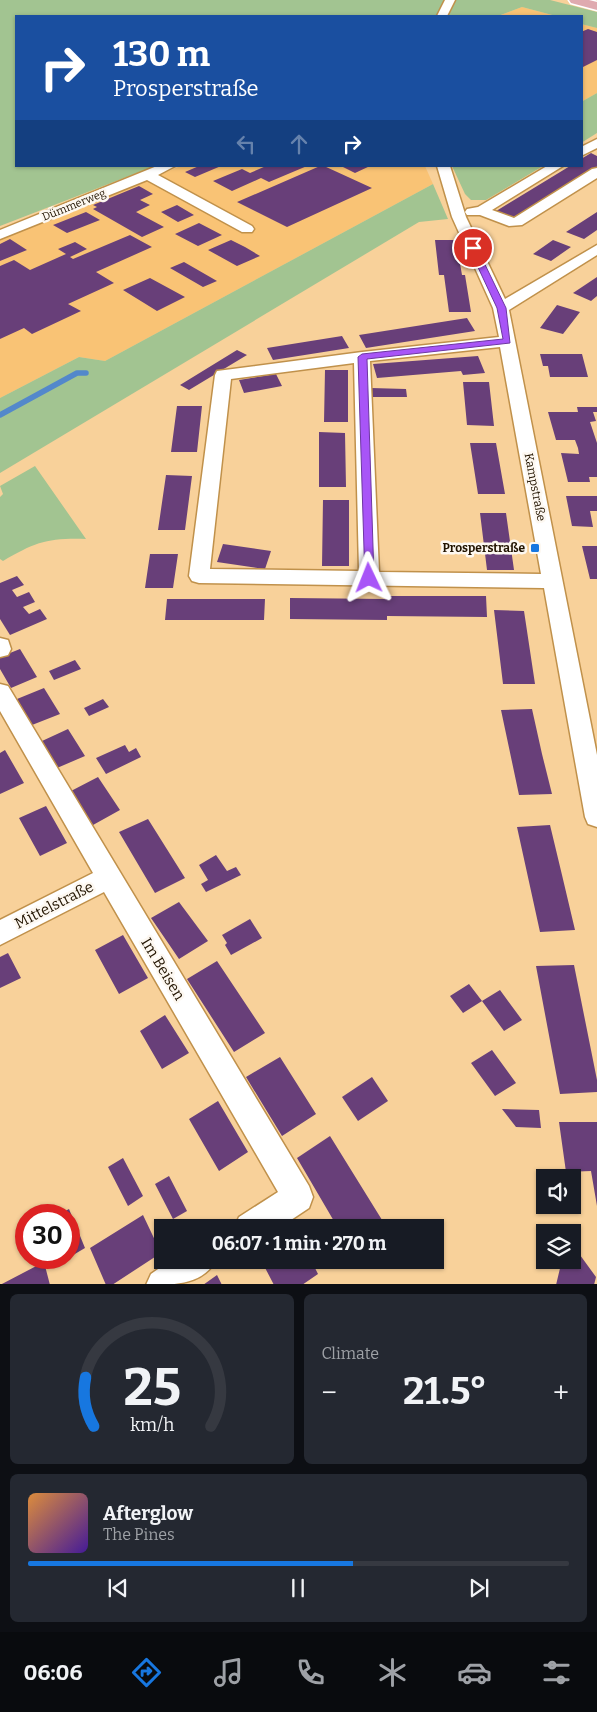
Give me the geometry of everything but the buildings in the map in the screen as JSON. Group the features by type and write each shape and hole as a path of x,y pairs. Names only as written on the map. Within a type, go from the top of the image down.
{"main road":[{"path":"575,0 597,6"}],"street":[{"path":"442,15 450,0"},
{"name":"Dümmerweg","path":"0,235 167,167"},
{"name":"Kampstraße","path":"443,167 457,212 501,308 597,817"},
{"path":"481,211 555,167"},
{"path":"457,212 481,211 509,222 517,222 597,172"},
{"path":"148,175 248,229"},
{"path":"501,308 597,249"},
{"path":"507,341 362,357 223,376 199,576 553,581"},
{"path":"362,357 369,578"},
{"name":"Im Beisen","path":"0,692 298,1197 264,1219"},
{"name":"Mittelstraße","path":"0,933 109,877"},
{"path":"162,1284 186,1269"}],"shaded area":[{"path":"522,7 552,15 501,15"},
{"path":"583,24 597,28 597,93 583,101"},
{"path":"179,167 425,167 433,184 105,361 79,357 0,398 0,239"}],"green space":[{"path":"0,0 550,0 597,12 597,28 583,24 583,15 552,15 522,7 501,15 15,15 15,167 152,167 0,226"},
{"path":"597,93 597,133 583,142 583,101"},
{"path":"452,167 541,167 486,200 471,200 465,194"},
{"path":"433,184 448,219 419,222 0,473 0,398 79,357 105,361"},
{"path":"35,466 86,539 61,539 42,542 24,549 3,561 0,559 0,497 3,494 0,486"}],"waterway":[{"path":"0,415 77,373 86,373"}],"place":[{"name":"Prosperstraße","path":"535,548"}],"route":[{"path":"369,578 362,357 507,341 501,308 473,248"}]}
